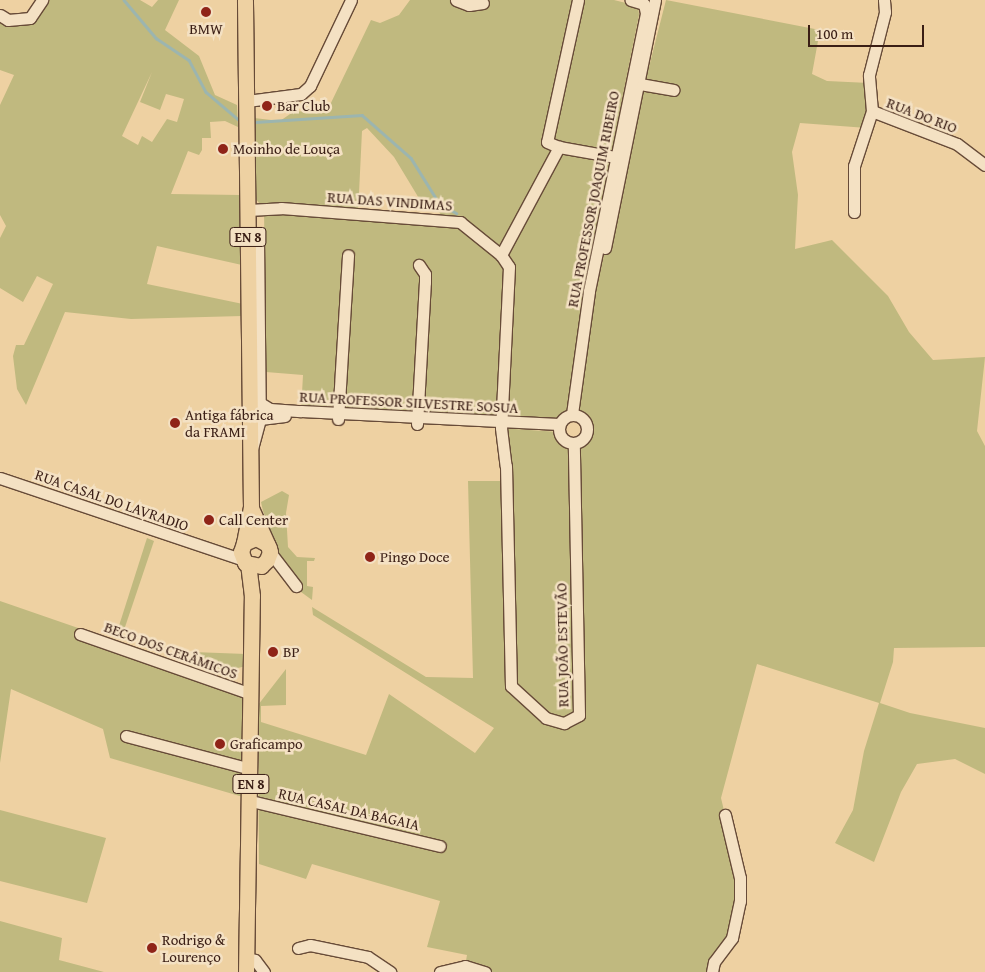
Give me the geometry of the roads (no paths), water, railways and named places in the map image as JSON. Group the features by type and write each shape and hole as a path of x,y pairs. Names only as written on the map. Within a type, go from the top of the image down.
{"main road":[{"name":"EN 8","path":"245,0 250,453 251,508 255,555 252,596 251,801 246,965"},
{"name":"EN 8","path":"251,508 255,555"}],"street":[{"path":"0,15 8,20 30,18 42,0"},
{"path":"247,101 301,94 310,86 351,0"},
{"path":"456,0 469,5 483,3"},
{"path":"578,0 546,142 559,147 616,157"},
{"name":"RUA PROFESSOR JOAQUIM RIBEIRO","path":"575,415 589,291 646,13 644,4 631,0"},
{"name":"RUA PROFESSOR JOAQUIM RIBEIRO","path":"575,415 590,319 640,84 655,0"},
{"path":"854,212 854,166 872,111 869,75 885,12 884,0"},
{"path":"640,84 673,90"},
{"name":"RUA DO RIO","path":"872,111 957,144 985,165"},
{"path":"501,426 509,267 502,255 559,147"},
{"name":"RUA DAS VINDIMAS","path":"248,210 264,209 460,222 502,255"},
{"path":"248,232 258,239 260,403 259,434 250,453"},
{"path":"338,417 348,255"},
{"path":"417,421 425,274 419,265"},
{"name":"RUA PROFESSOR SILVESTRE SOSUA","path":"260,403 270,409 338,417"},
{"path":"575,415 586,422 587,432 583,440 574,443 565,441 559,428 575,415"},
{"name":"RUA PROFESSOR SILVESTRE SOSUA","path":"260,419 276,416 338,417 559,428"},
{"name":"RUA JOÃO ESTEVÃO","path":"501,426 506,466 511,686 546,718 564,723 579,714 574,443"},
{"name":"RUA CASAL DO LAVRADIO","path":"0,478 224,552 255,555"},
{"path":"255,555 281,567 296,586"},
{"name":"BECO DOS CERÂMICOS","path":"80,634 251,694"},
{"path":"126,736 251,769"},
{"name":"RUA CASAL DA BAGAIA","path":"251,801 440,846"},
{"path":"712,972 714,962 732,938 740,901 740,878 725,815"},
{"path":"298,948 310,945 368,957 390,972"},
{"path":"246,965 255,960 264,972"},
{"path":"440,972 465,969 485,972"}],"waterway":[{"path":"124,0 156,38 189,60 206,92 239,120"},
{"path":"255,122 362,115 411,158 439,203 456,213"}],"place":[{"name":"BMW","path":"206,12"},
{"name":"Bar Club","path":"267,106"},
{"name":"Moinho de Louça","path":"223,149"},
{"name":"Antiga fábrica da FRAMI","path":"175,423"},
{"name":"Call Center","path":"209,520"},
{"name":"Pingo Doce","path":"370,557"},
{"name":"BP","path":"273,652"},
{"name":"Graficampo","path":"220,744"},
{"name":"Rodrigo & Lourenço","path":"152,948"}]}
